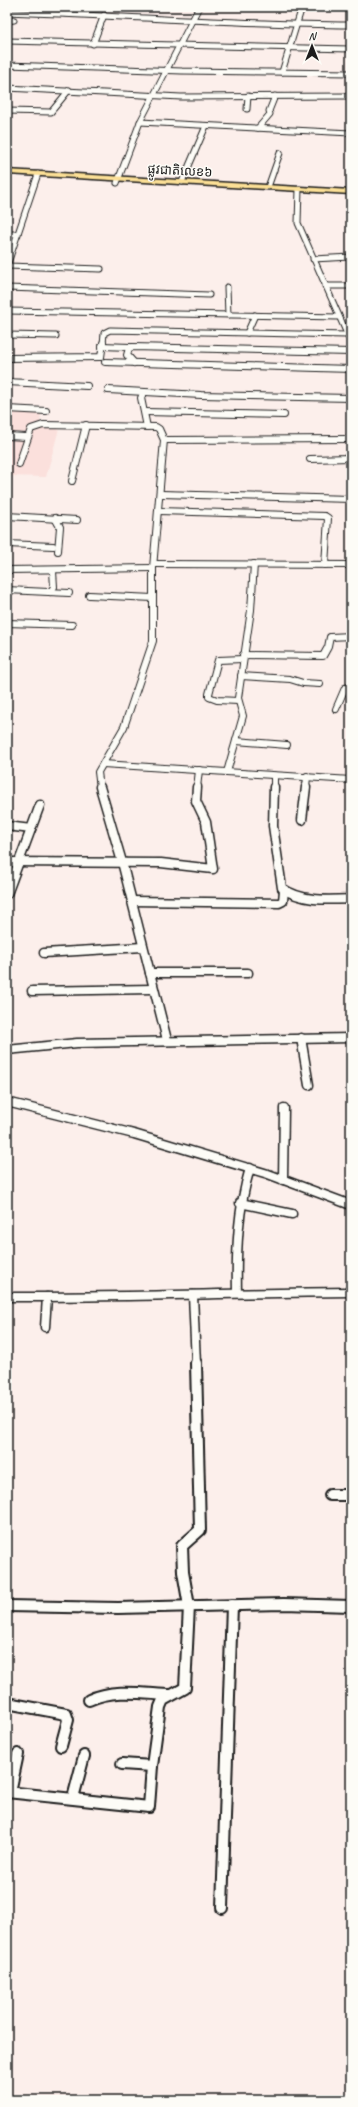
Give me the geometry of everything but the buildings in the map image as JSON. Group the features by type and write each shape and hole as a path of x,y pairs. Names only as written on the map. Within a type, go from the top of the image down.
{"highway":[{"name":"ផ្លូវជាតិលេខ៦","path":"7,172 36,176"},
{"name":"ផ្លូវជាតិលេខ៦","path":"7,176 36,176 298,191 351,192"},
{"name":"ផ្លូវជាតិលេខ៦","path":"118,181 182,182 268,187 351,196"}],"street":[{"path":"17,13 19,7"},
{"path":"118,181 140,122 153,94 180,46 199,7"},
{"path":"282,72 302,7"},
{"path":"7,12 296,25 351,25"},
{"path":"93,44 104,16"},
{"path":"7,21 14,20"},
{"path":"7,41 351,49"},
{"path":"7,65 166,70 351,73"},
{"path":"7,88 153,94 181,97 351,96"},
{"path":"7,111 51,112 57,108 63,96 69,90"},
{"path":"247,109 248,96"},
{"path":"258,128 270,114 269,111 275,96"},
{"path":"140,122 351,133"},
{"path":"182,182 206,126"},
{"path":"268,187 280,153"},
{"path":"36,176 7,266 101,269"},
{"path":"298,191 298,223 351,343"},
{"path":"7,234 18,234"},
{"path":"313,259 351,257"},
{"path":"325,286 351,286"},
{"path":"7,288 209,295"},
{"path":"227,288 228,315"},
{"path":"7,311 339,317"},
{"path":"247,333 256,315"},
{"path":"7,358 101,357 104,334 110,330 347,334"},
{"path":"7,335 56,336"},
{"path":"102,346 351,352"},
{"path":"130,347 127,350 127,357 134,363"},
{"path":"105,362 351,369"},
{"path":"7,382 87,386"},
{"path":"108,390 142,393 351,398"},
{"path":"142,393 140,398 145,412 147,427"},
{"path":"7,409 46,411"},
{"path":"145,412 284,415"},
{"path":"72,481 86,425"},
{"path":"19,464 27,437 31,429 36,426 86,425 159,428 164,440 161,494 154,566 153,641 124,727 98,772 101,795 122,862 167,1040"},
{"path":"7,436 27,437"},
{"path":"164,440 351,439"},
{"path":"310,459 351,458"},
{"path":"161,494 351,499"},
{"path":"159,511 327,516 325,565"},
{"path":"7,516 77,520"},
{"path":"7,544 55,548 60,527 55,518"},
{"path":"227,772 243,716 238,701 243,657 251,610 254,564"},
{"path":"7,570 53,571 154,566 254,564 351,565"},
{"path":"50,592 54,587 53,571"},
{"path":"7,590 70,593"},
{"path":"89,595 153,598"},
{"path":"7,622 72,625"},
{"path":"238,701 217,700 209,697 218,660 243,657 324,656 330,637 351,636"},
{"path":"241,676 290,679 303,683 320,684"},
{"path":"336,709 345,688 351,687"},
{"path":"236,741 287,745"},
{"path":"103,764 351,780"},
{"path":"7,862 161,863 209,870 214,869 206,822 196,801 199,770"},
{"path":"132,901 279,903 283,901 284,890 281,885 273,826 274,776"},
{"path":"302,820 307,776"},
{"path":"7,894 40,805"},
{"path":"7,826 32,829"},
{"path":"284,890 312,898 351,899"},
{"path":"44,953 143,947"},
{"path":"150,973 248,973"},
{"path":"32,991 153,989"},
{"path":"301,1038 309,1085"},
{"path":"8,1048 77,1043 167,1040 351,1038"},
{"path":"7,1102 134,1134 250,1168 351,1205"},
{"path":"283,1180 284,1108"},
{"path":"237,1293 236,1268 240,1203 250,1168"},
{"path":"240,1203 292,1214"},
{"path":"7,1297 133,1297 237,1293 351,1292"},
{"path":"18,1754 9,1792 149,1807 152,1766 160,1707 163,1700 173,1696 185,1688 189,1606 182,1546 200,1530 197,1446 198,1366 193,1295"},
{"path":"45,1327 47,1297"},
{"path":"330,1495 351,1495"},
{"path":"7,1606 189,1606 284,1604 351,1606"},
{"path":"222,1908 232,1605"},
{"path":"89,1700 95,1696 109,1693 173,1696"},
{"path":"7,1703 66,1714 68,1720 61,1746"},
{"path":"73,1798 84,1756"},
{"path":"122,1764 152,1766"}],"shaded area":[{"path":"7,412 41,413 40,424 60,425 46,477 7,476"}]}
